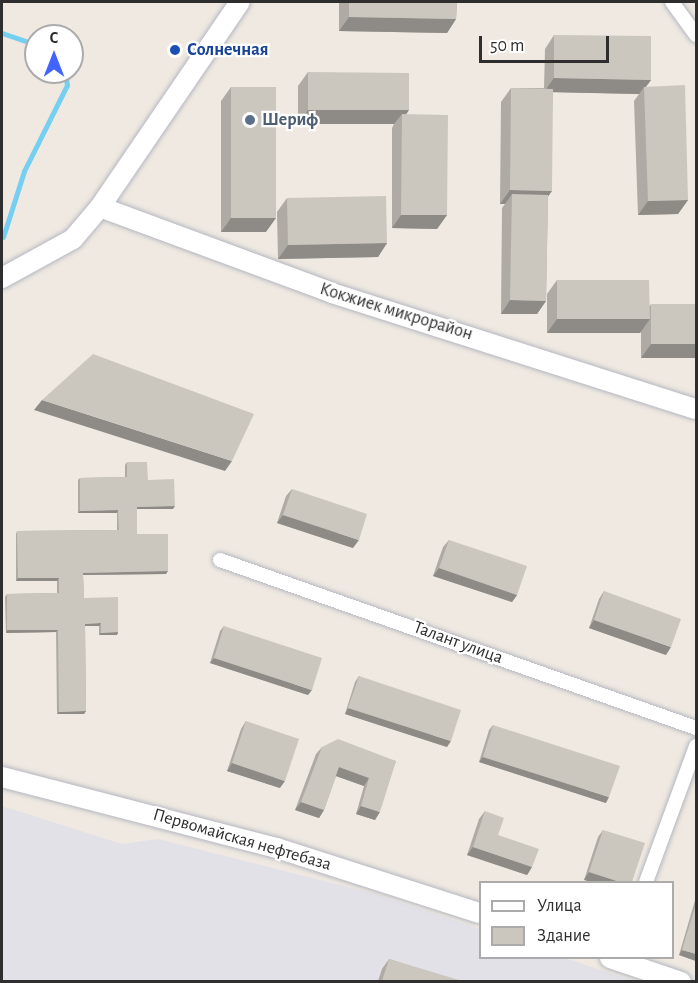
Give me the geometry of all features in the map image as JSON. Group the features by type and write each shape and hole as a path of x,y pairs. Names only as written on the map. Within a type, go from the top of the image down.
{"street":[{"path":"2,278 73,239 100,207 240,2"},
{"path":"672,2 696,35"},
{"name":"Кокжиек микрорайон","path":"100,207 332,294 696,408"},
{"name":"Талант улица","path":"219,560 696,728"},
{"path":"646,881 696,746"},
{"name":"Первомайская нефтебаза","path":"2,777 288,852 479,913"},
{"path":"617,959 681,981"}],"shaded area":[{"path":"2,806 122,844 158,839 375,894 479,929 479,959 568,959 634,981 2,981"}],"building":[{"path":"349,2 457,2 456,19 349,17"},
{"path":"554,35 651,36 651,80 554,78"},
{"path":"308,72 409,73 409,110 308,110"},
{"path":"685,85 688,200 648,201 644,87"},
{"path":"231,87 276,87 276,218 231,218"},
{"path":"511,88 553,89 552,191 510,190"},
{"path":"402,114 448,115 447,215 401,215"},
{"path":"512,194 548,195 546,301 510,300"},
{"path":"386,196 387,243 288,245 287,198"},
{"path":"557,280 649,280 650,319 557,319"},
{"path":"651,304 696,304 696,344 651,344"},
{"path":"93,354 254,414 232,461 42,400"},
{"path":"127,462 147,462 148,480 174,479 175,506 137,507 137,534 168,534 168,571 83,573 84,598 118,597 118,632 101,633 101,623 85,624 86,711 59,712 58,630 7,630 7,594 59,593 59,578 18,578 17,531 119,530 118,510 80,511 80,478 127,477"},
{"path":"292,489 367,514 359,540 283,515"},
{"path":"449,540 527,566 517,595 439,568"},
{"path":"604,591 681,619 671,647 594,620"},
{"path":"224,626 322,658 312,690 214,658"},
{"path":"359,676 461,710 451,741 348,708"},
{"path":"246,721 299,739 285,781 232,763"},
{"path":"493,725 620,766 609,797 483,757"},
{"path":"338,739 396,761 380,812 361,806 369,778 339,767 324,810 301,802 322,747"},
{"path":"485,811 504,818 498,835 539,849 532,867 473,847"},
{"path":"603,830 645,843 632,881 617,881 589,872"},
{"path":"696,904 696,954 682,950"},
{"path":"389,959 459,980 382,981"}],"waterway":[{"path":"2,33 24,41"},
{"path":"3,237 24,171 67,84"}],"place":[{"name":"Солнечная","path":"175,50"},
{"name":"Шериф","path":"250,120"}]}
